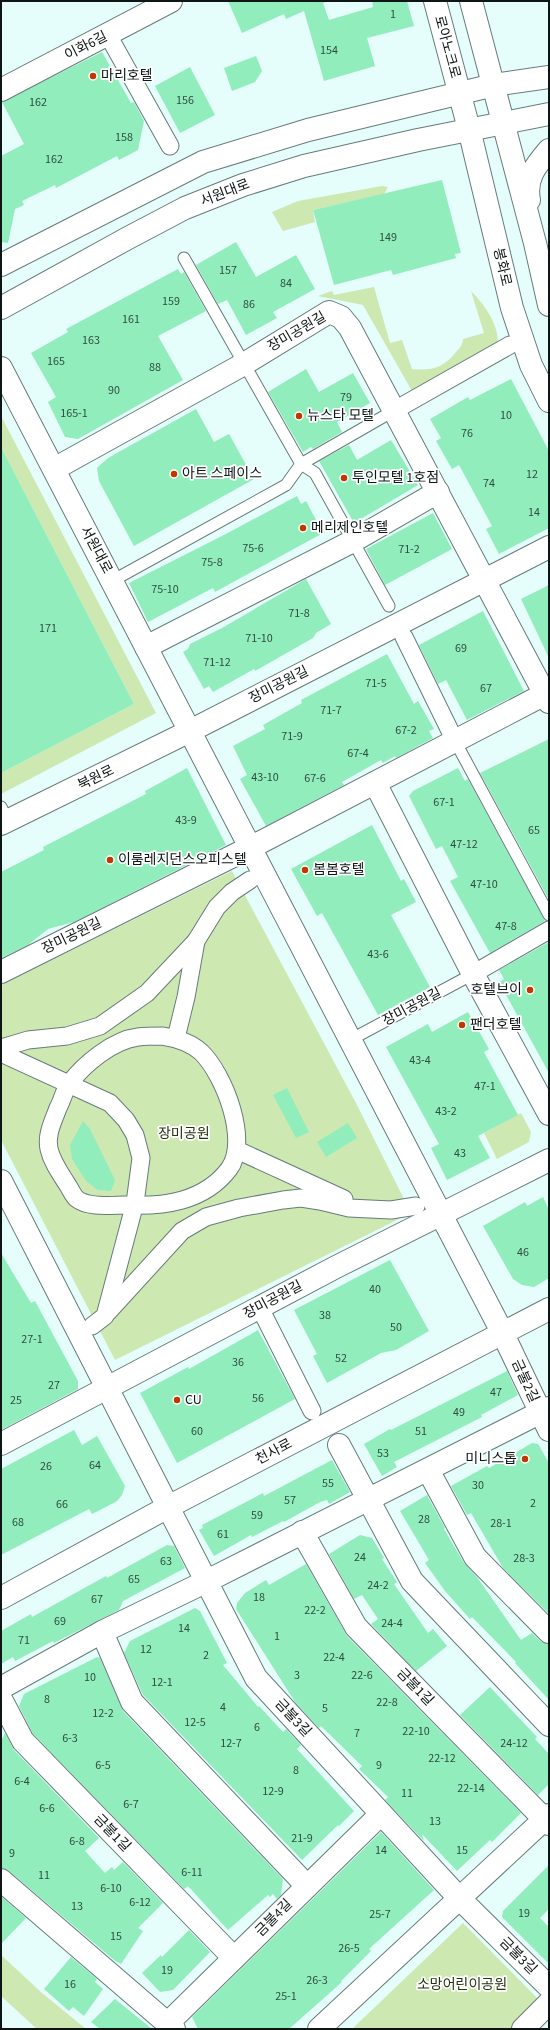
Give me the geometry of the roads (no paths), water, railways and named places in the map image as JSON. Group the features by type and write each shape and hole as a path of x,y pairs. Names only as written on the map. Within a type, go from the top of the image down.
{"street":[{"name":"이화6길","path":"1,90 171,1"},
{"name":"로아노크로","path":"435,1 469,129"},
{"path":"471,1 535,243 549,305"},
{"path":"108,35 170,146"},
{"path":"1,265 203,162 308,130 494,85 549,77"},
{"path":"503,123 549,114"},
{"name":"서원대로","path":"1,308 179,212 243,185 304,166 469,129 503,123"},
{"name":"봉화로","path":"469,129 512,308 531,365 549,401"},
{"path":"535,243 528,190 533,170 549,150"},
{"name":"장미공원길","path":"1,972 250,848 455,741 547,698 395,410 350,328 341,317 329,312 244,364 54,469"},
{"path":"395,410 510,345"},
{"name":"서원대로","path":"1,368 190,732"},
{"path":"146,647 353,541 438,492"},
{"name":"장미공원길","path":"190,732 484,579 549,547"},
{"path":"404,637 455,741"},
{"path":"190,732 502,1332"},
{"name":"북원로","path":"3,817 190,732"},
{"path":"375,783 473,974 549,1114"},
{"path":"1,1048 28,1040 66,1036 100,1026 147,993 196,941 217,907 232,892 250,880"},
{"name":"장미공원길","path":"473,974 549,930"},
{"path":"176,1038 186,997 196,941"},
{"path":"162,1036 176,1038 201,1052 220,1079 231,1108 237,1131 236,1150 230,1168 215,1183 196,1196 161,1205 134,1206 90,1204 77,1199 53,1162 49,1148 50,1129 69,1085 84,1066 108,1049 137,1037 162,1036"},
{"path":"1,1053 110,1103 126,1120 135,1135 141,1158 134,1206 98,1321 182,1231 206,1218 239,1208 301,1198 349,1208 390,1210 416,1206"},
{"path":"236,1150 367,1209"},
{"name":"장미공원길","path":"1,1444 336,1267 442,1216 549,1160"},
{"path":"1,1181 168,1508"},
{"path":"260,1308 312,1411"},
{"name":"천사로","path":"1,1598 168,1508 502,1332 549,1309"},
{"name":"금불2길","path":"502,1332 546,1416"},
{"path":"1,1688 102,1632 205,1582 302,1532 428,1470 546,1416"},
{"path":"339,1445 412,1581 549,1725"},
{"path":"428,1470 475,1557 549,1632"},
{"name":"금불3길","path":"168,1508 256,1678 465,1904 549,1987"},
{"name":"금불1길","path":"302,1532 356,1627 548,1823"},
{"path":"102,1632 132,1702 306,1886"},
{"name":"금불1길","path":"1,1699 23,1741 234,1958"},
{"name":"금불4길","path":"1,1880 171,2026 234,1958 381,1814"},
{"path":"338,2029 548,1823"},
{"path":"319,2029 465,1904"},
{"path":"523,2029 549,2002"}],"lane":[{"path":"184,258 301,464 315,473 389,606"},
{"path":"112,581 286,485 301,464 395,410"},
{"path":"455,741 549,915"},
{"name":"장미공원길","path":"350,1040 473,974"}],"place":[{"name":"마리호텔","path":"93,76"},
{"name":"뉴스타 모텔","path":"299,416"},
{"name":"아트 스페이스","path":"174,474"},
{"name":"투인모텔 1호점","path":"344,478"},
{"name":"메리제인호텔","path":"303,528"},
{"name":"이룸레지던스오피스텔","path":"110,860"},
{"name":"봄봄호텔","path":"305,870"},
{"name":"호텔브이","path":"530,990"},
{"name":"팬더호텔","path":"462,1025"},
{"name":"CU","path":"177,1400"},
{"name":"미니스톱","path":"525,1459"}],"park label":[{"name":"장미공원","path":"184,1134"},
{"name":"소망어린이공원","path":"462,1985"}]}
